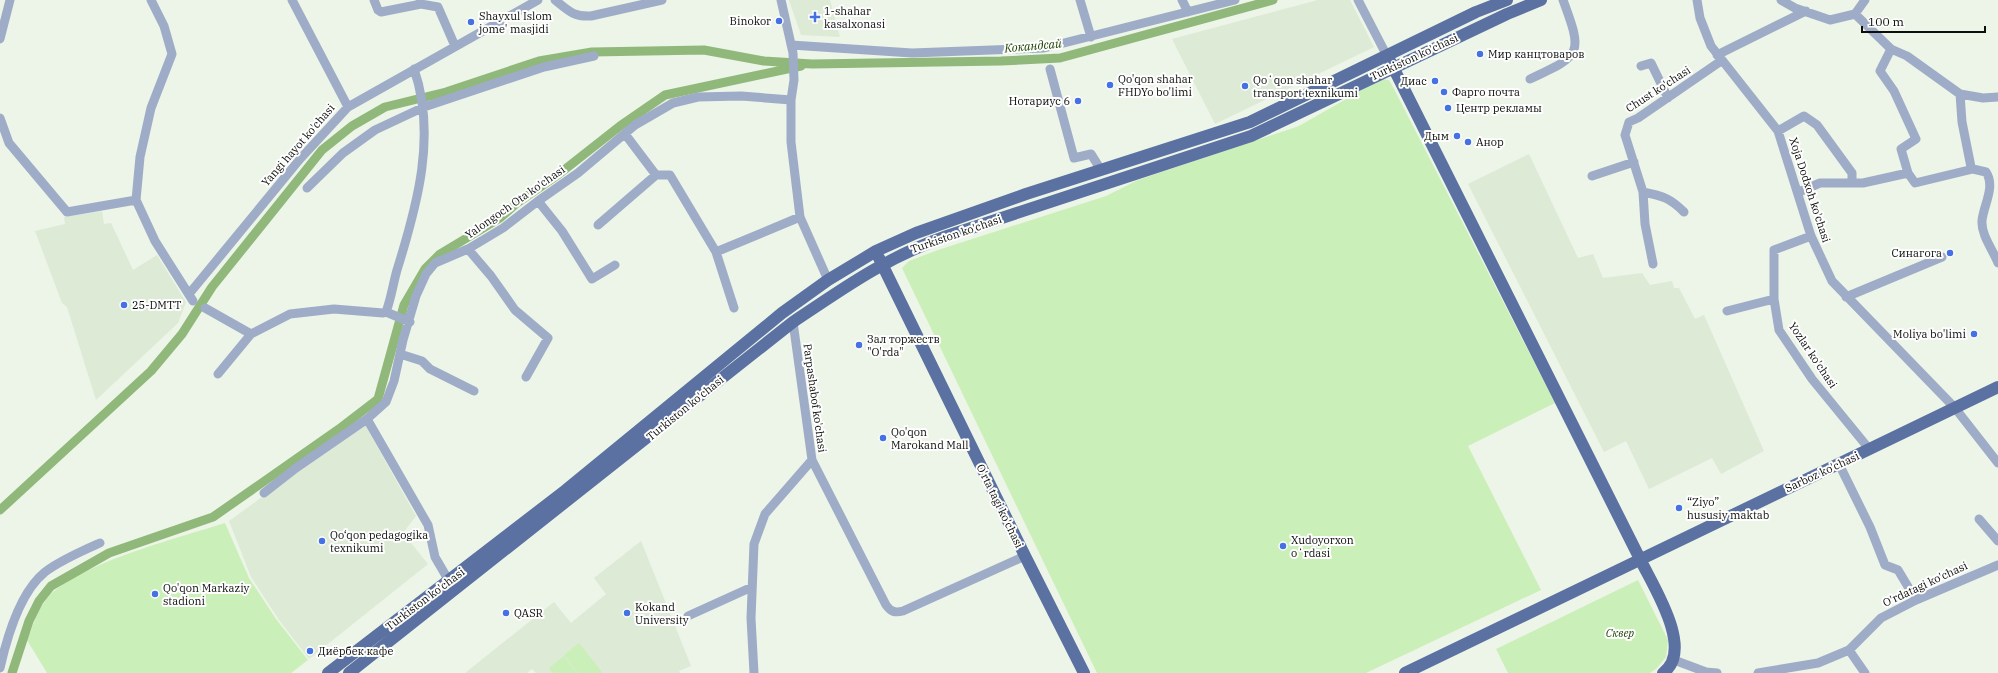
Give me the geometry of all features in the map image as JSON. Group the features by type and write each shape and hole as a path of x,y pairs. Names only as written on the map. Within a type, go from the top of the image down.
{"main road":[{"name":"Turkiston ko'chasi","path":"328,673 566,490 782,313 828,280 876,251 945,223 1101,170 1250,122 1476,12 1507,0"},
{"name":"Turkiston ko'chasi","path":"349,673 793,322 852,281 882,264 919,246 947,236 1251,136 1392,67 1541,0"},
{"path":"1387,56 1640,559 1673,633 1676,649 1674,660 1668,669 1663,673"},
{"name":"O'rta tagi ko'chasi","path":"876,251 1084,673"},
{"name":"Sarboz ko'chasi","path":"1410,672 1495,629 1870,450 1998,387"}],"street":[{"path":"0,39 10,0"},
{"path":"0,118 9,143 67,212 136,200 140,157 151,108 172,54 164,26 151,0"},
{"path":"292,0 348,107"},
{"path":"374,0 378,10 381,12 420,2 438,7 455,46"},
{"name":"Yangi hayot ko'chasi","path":"136,200 155,241 191,298 300,159 348,107 538,0"},
{"path":"555,0 574,15 580,17 591,16 662,0"},
{"path":"781,0 792,49 794,80 791,100 791,142 800,216 828,280"},
{"path":"1080,0 1091,37"},
{"path":"1182,0 1188,12"},
{"path":"792,49 912,53 1044,48 1235,0"},
{"path":"1358,0 1387,56"},
{"path":"1530,80 1558,66 1572,56 1576,45 1575,32 1563,0"},
{"name":"Xoja Dodxoh ko'chasi","path":"1697,0 1700,18 1711,46 1778,131 1812,236 1832,281 1955,408 1998,463"},
{"path":"1781,0 1830,20 1855,14 1865,0"},
{"name":"Chust ko'chasi","path":"1653,264 1646,224 1643,192 1625,135 1629,122 1638,118 1668,98 1719,58 1806,11"},
{"path":"1855,14 1891,49 1907,56 1960,94 1983,98 1998,97"},
{"path":"1891,49 1880,71 1894,91 1916,139 1901,149 1908,173 1915,183 1973,169 1986,172 1990,186 1982,221 1982,228 1998,263"},
{"path":"307,188 343,153 375,130 424,107 544,68 594,56"},
{"path":"1641,66 1651,63 1668,98"},
{"path":"389,313 409,234 425,142 424,107 420,86 414,69"},
{"path":"1050,69 1074,158 1090,154 1101,170"},
{"path":"1960,94 1962,122 1969,159 1973,169"},
{"name":"Yalongoch Ota ko'chasi","path":"264,493 296,468 367,419 386,402 394,381 408,321 416,296 426,274 435,263 468,249 503,228 578,173 635,126 673,103 698,97 741,96 791,100"},
{"path":"1778,131 1804,116 1817,125 1852,173 1852,183"},
{"path":"626,134 656,175"},
{"path":"1592,176 1634,162"},
{"path":"1799,192 1820,183 1863,183 1908,173"},
{"path":"598,225 656,175 670,175 716,252 734,308"},
{"path":"1643,192 1664,196 1673,201 1684,212"},
{"path":"538,201 562,231 592,279 615,265"},
{"path":"716,252 800,216"},
{"name":"Yozlar ko'chasi","path":"1812,236 1774,250 1774,299 1779,330 1812,379 1870,450"},
{"path":"468,249 491,276 515,310 548,338 526,377"},
{"path":"1846,297 1942,257"},
{"path":"1727,311 1774,299"},
{"path":"205,308 251,334"},
{"path":"218,374 251,334 290,314 334,309 389,313 408,321"},
{"name":"Parpashabof ko'chasi","path":"754,673 751,618 754,544 765,514 812,460 793,322"},
{"path":"400,354 422,361 430,369 474,391"},
{"path":"367,419 428,525 435,557 449,581"},
{"path":"812,460 886,605 891,611 896,613 903,611 1025,556"},
{"path":"1839,464 1870,527 1885,565 1898,570 1916,600"},
{"path":"1979,519 1998,541"},
{"path":"0,668 5,644 28,589 46,572 100,543"},
{"name":"O'rdatagi ko'chasi","path":"1758,673 1818,663 1849,650 1881,618 1916,600 1998,565"},
{"path":"688,616 752,587"},
{"path":"1849,650 1864,673"},
{"path":"1674,660 1706,672 1717,673"}],"shaded area":[{"name":"1-shahar kasalxonasi","path":"789,0 830,0 840,37 801,35"},
{"name":"Qoʻqon shahar transport texnikumi","path":"1318,0 1350,0 1374,47 1215,124 1172,39"},
{"path":"1529,154 1578,258 1593,254 1603,278 1642,273 1650,285 1672,281 1674,288 1679,288 1695,319 1704,315 1764,451 1721,474 1712,458 1649,489 1626,441 1604,452 1468,184"},
{"name":"25-DMTT","path":"102,211 104,224 111,223 133,270 157,255 186,302 178,323 96,400 67,307 62,303 35,231 65,224 64,217"},
{"name":"Qo‘qon pedagogika texnikumi","path":"364,423 416,516 403,533 428,564 309,659 279,620 251,577 229,521"},
{"name":"Kokand University","path":"641,541 691,666 679,671 680,673 536,673 532,669 527,673 465,673 554,602 571,623 606,594 594,578"}],"green space":[{"path":"1381,79 1389,80 1393,87 1555,403 1468,446 1541,590 1366,673 1097,673 902,268 909,261 938,250 1106,196 1138,180 1299,126"},
{"name":"Qo'qon Markaziy stadioni","path":"225,523 249,578 276,619 308,660 291,673 47,673 27,640 42,605 58,588 102,564 156,544"},
{"name":"Сквер","path":"1638,580 1668,640 1666,657 1657,668 1650,673 1508,673 1496,649"},
{"path":"579,643 602,672 601,673 578,673 564,655"},
{"path":"564,656 577,673 553,673 549,668"}],"waterway":[{"name":"Кокандсай","path":"0,510 151,371 182,334 212,287 322,150 352,126 385,107 446,92 539,61 592,52 704,50 764,61 812,64 1001,61 1060,58 1273,0"},
{"path":"12,673 29,621 39,601 51,586 109,553 213,517 339,429 378,399 404,305 425,269 440,254 500,218 517,203 559,174 620,126 665,95 801,66"}],"place":[{"name":"1-shahar kasalxonasi","path":"815,17"},
{"name":"Binokor","path":"779,21"},
{"name":"Shayxul Islom jome' masjidi","path":"471,22"},
{"name":"Мир канцтоваров","path":"1480,54"},
{"name":"Диас","path":"1435,81"},
{"name":"Qo'qon shahar FHDYo bo'limi","path":"1110,85"},
{"name":"Qoʻqon shahar transport texnikumi","path":"1245,86"},
{"name":"Фарго почта","path":"1444,92"},
{"name":"Нотариус 6","path":"1078,101"},
{"name":"Центр рекламы","path":"1448,108"},
{"name":"Дым","path":"1457,136"},
{"name":"Анор","path":"1468,142"},
{"name":"Синагога","path":"1950,253"},
{"name":"25-DMTT","path":"124,305"},
{"name":"Moliya bo'limi","path":"1974,334"},
{"name":"Зал торжеств \"O'rda\"","path":"859,345"},
{"name":"Qo'qon Marokand Mall","path":"883,438"},
{"name":"“Ziyo” hususiy maktab","path":"1679,508"},
{"name":"Qo‘qon pedagogika texnikumi","path":"322,541"},
{"name":"Xudoyorxon oʻrdasi","path":"1283,546"},
{"name":"Qo'qon Markaziy stadioni","path":"155,594"},
{"name":"QASR","path":"506,613"},
{"name":"Kokand University","path":"627,613"},
{"name":"Диёрбек кафе","path":"310,651"}]}
